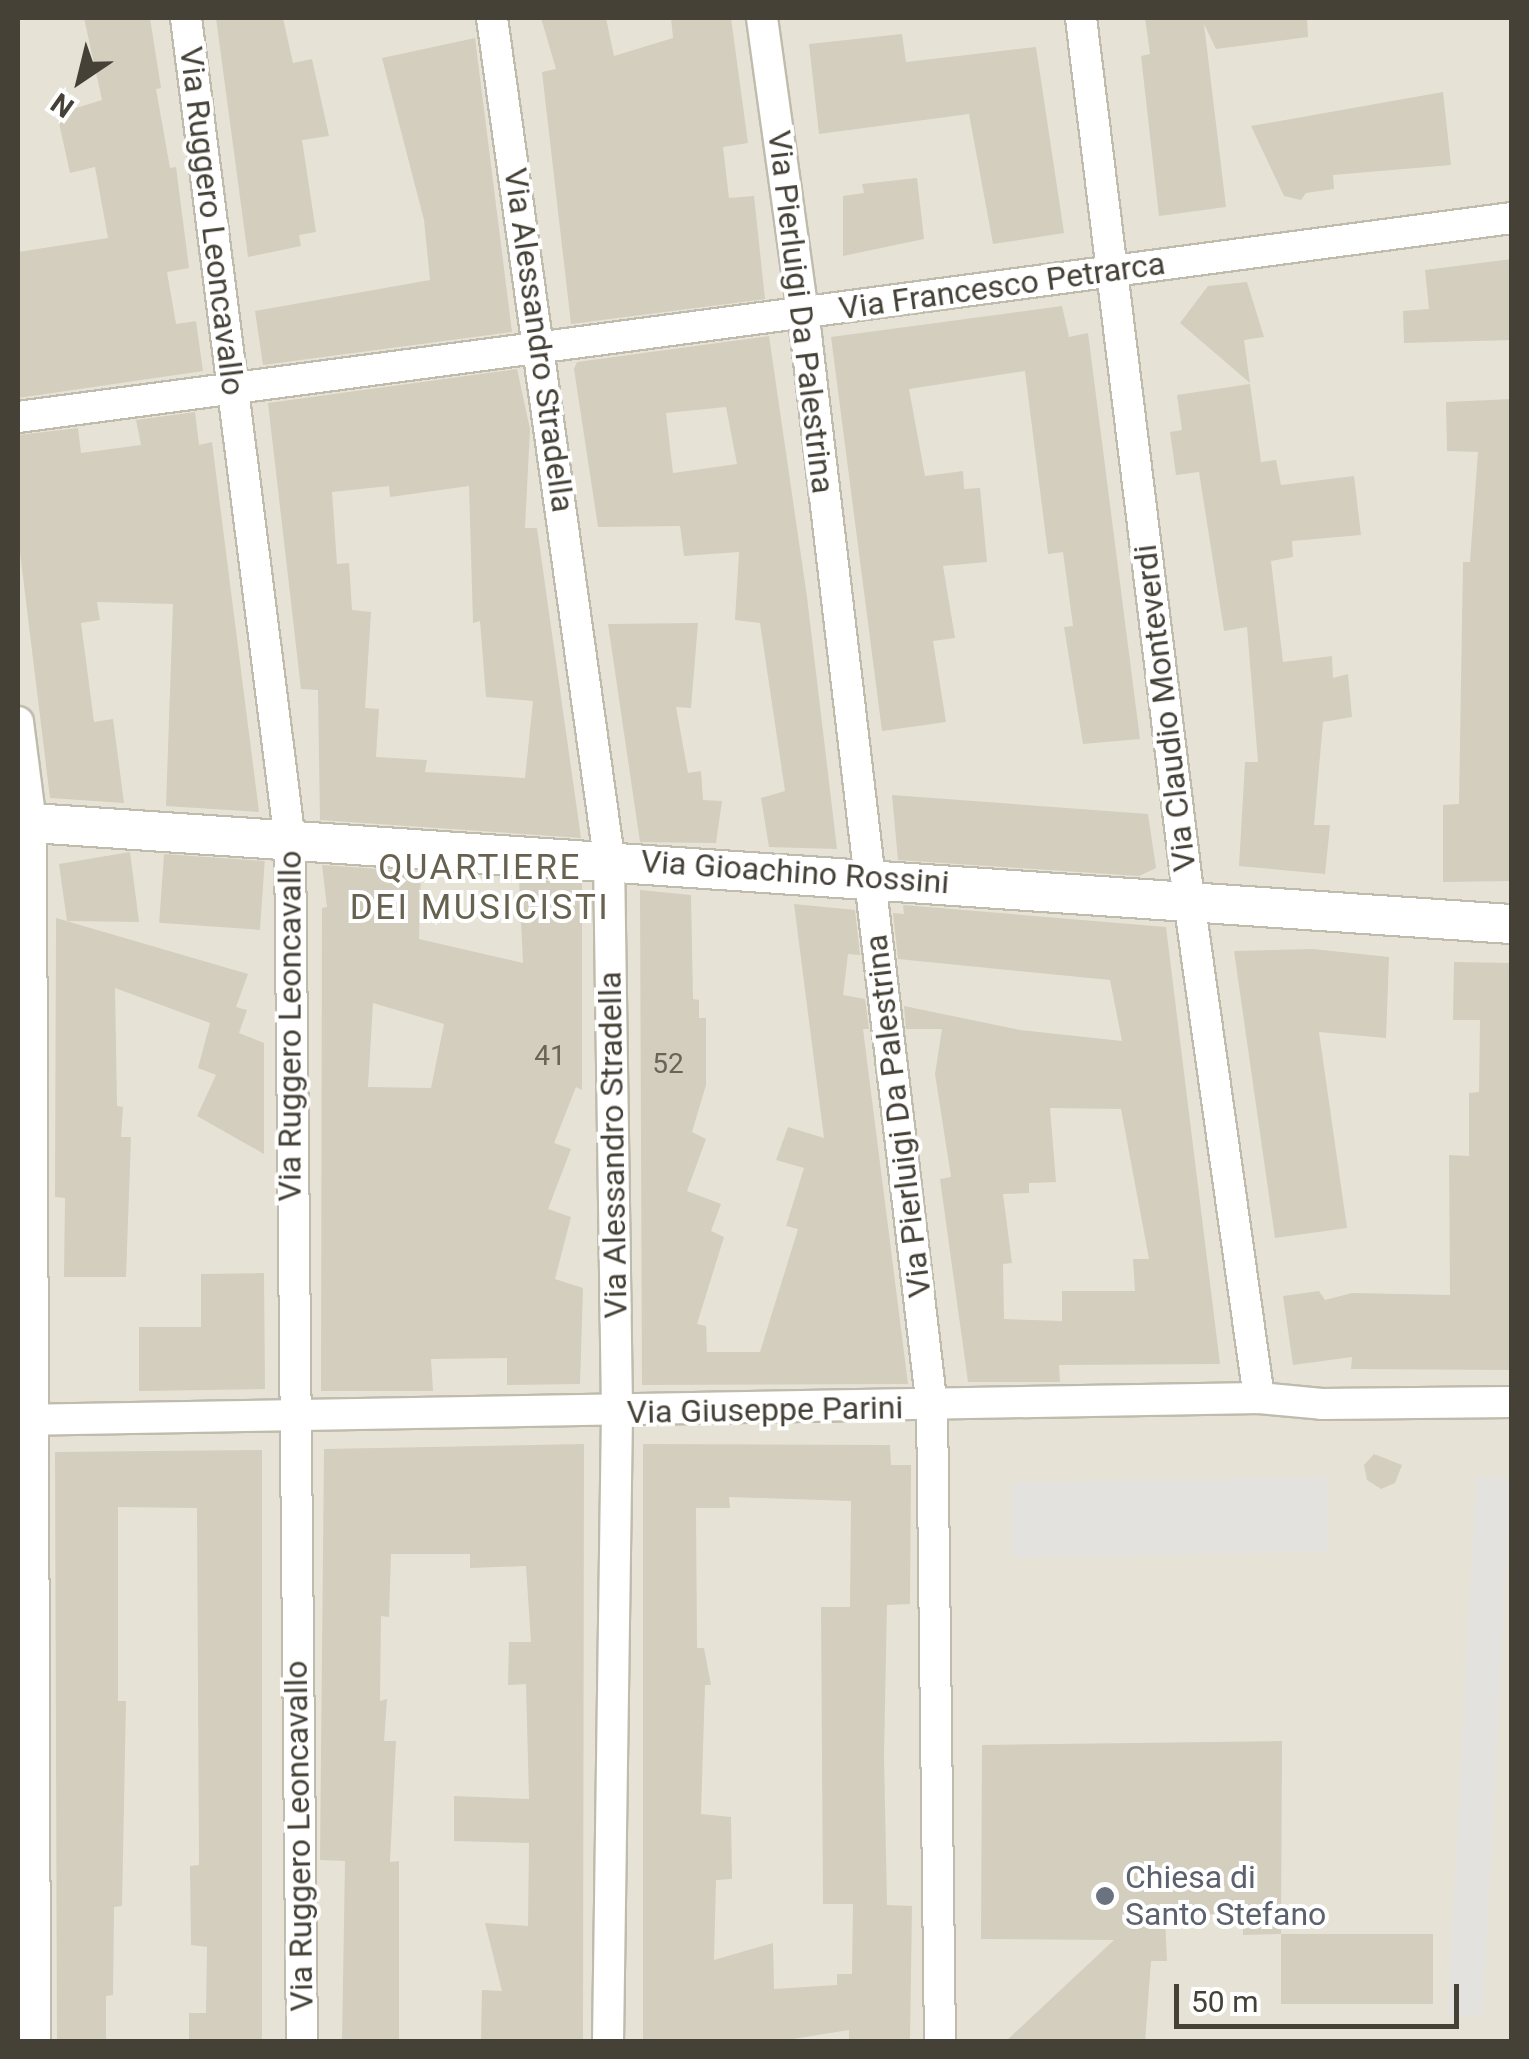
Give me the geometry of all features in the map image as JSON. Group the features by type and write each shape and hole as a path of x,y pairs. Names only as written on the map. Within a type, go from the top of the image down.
{"street":[{"name":"Via Ruggero Leoncavallo","path":"186,18 290,841 292,1420 302,2042"},
{"name":"Via Alessandro Stradella","path":"492,18 542,345 609,858 617,1413 608,2042"},
{"name":"Via Pierluigi Da Palestrina","path":"762,18 803,314 932,1407 940,2042"},
{"name":"Via Claudio Monteverdi","path":"1082,18 1188,900 1260,1398"},
{"name":"Via Francesco Petrarca","path":"18,417 1512,218"},
{"path":"18,722 24,823 34,2042"},
{"name":"Via Gioachino Rossini","path":"24,823 609,858 1512,924"},
{"name":"Via Giuseppe Parini","path":"27,1420 292,1420 1260,1398 1512,1402"}],"shaded area":[{"path":"18,18 1511,18 1511,2041 18,2041"},
{"path":"1476,1476 1511,1478 1483,2017 1448,2015"},
{"path":"1327,1477 1328,1552 1012,1558 1011,1483"}],"building":[{"path":"84,18 150,18 161,88 156,89 170,168 176,167 189,268 167,272 176,324 196,321 203,371 18,398 18,252 108,238 95,167 70,173 57,114 102,100"},
{"path":"216,18 283,18 293,63 312,59 329,136 302,140 316,232 299,235 301,246 248,257"},
{"path":"541,18 606,18 614,56 673,38 671,18 731,18 748,143 723,147 729,198 754,196 765,299 571,324 542,72 556,69"},
{"path":"1145,18 1307,18 1308,37 1216,49 1204,24 1226,207 1159,216 1141,56 1150,54"},
{"path":"902,34 906,62 1036,47 1064,233 993,244 969,114 819,134 809,44"},
{"path":"475,38 512,332 263,365 255,311 430,280 424,220 382,58"},
{"path":"1443,92 1451,165 1333,175 1334,189 1306,193 1301,200 1284,196 1251,126"},
{"path":"917,178 924,239 843,256 843,196 864,193 862,184"},
{"path":"1512,259 1512,340 1404,343 1403,311 1429,309 1425,270"},
{"path":"1247,282 1264,337 1244,340 1250,383 1180,323 1208,286"},
{"path":"1062,306 1069,337 1088,333 1140,739 1083,744 1064,627 1073,626 1063,552 1048,554 1025,371 909,389 925,476 963,471 964,489 980,488 987,562 943,566 955,638 933,641 946,722 882,731 831,337"},
{"path":"769,336 807,597 837,849 769,847 761,798 785,791 760,623 735,620 739,552 684,556 680,526 598,527 574,369 577,362","holes":["726,407 737,464 673,473 666,413"]},
{"path":"517,369 530,429 525,528 537,528 581,838 320,820 318,690 301,689 268,403","holes":["389,486 390,497 469,486 473,623 480,621 486,697 533,701 525,778 425,772 427,760 376,757 379,709 365,708 371,612 352,610 349,563 337,564 332,492"]},
{"path":"1250,384 1261,462 1276,460 1281,485 1354,476 1361,535 1292,541 1293,557 1271,561 1283,662 1332,656 1333,678 1348,674 1352,717 1323,722 1314,825 1330,825 1325,874 1239,866 1245,762 1258,762 1247,627 1224,631 1199,472 1176,475 1170,432 1182,430 1177,395"},
{"path":"1512,399 1512,881 1443,882 1443,805 1459,804 1463,562 1470,562 1478,452 1447,451 1446,402"},
{"path":"195,412 199,445 212,442 259,812 166,806 173,604 97,602 100,620 81,623 94,722 113,719 124,803 50,798 18,536 18,435 78,428 81,453 141,445 136,420"},
{"path":"698,623 691,708 676,707 688,773 701,771 703,800 722,801 716,843 640,842 608,624"},
{"path":"892,795 1148,814 1156,868 1139,876 898,860"},
{"path":"130,852 139,922 67,921 59,864"},
{"path":"164,854 265,861 260,930 159,923"},
{"path":"322,865 421,872 419,939 523,963 519,879 582,883 582,1090 576,1087 554,1143 571,1149 548,1209 571,1217 555,1279 583,1288 580,1384 507,1385 507,1358 431,1359 433,1391 321,1391 322,908 327,907","holes":["373,1003 444,1024 431,1088 368,1087"]},
{"path":"640,890 691,895 693,999 699,1000 699,1018 706,1018 706,1085 692,1132 706,1139 687,1191 721,1204 711,1231 724,1237 697,1324 706,1326 707,1352 760,1352 798,1229 786,1226 804,1168 776,1160 788,1127 824,1138 794,904 855,910 860,955 848,954 843,995 865,999 869,1029 863,1029 908,1384 642,1385"},
{"path":"903,905 1166,927 1220,1364 1059,1365 1060,1382 968,1382 940,1179 951,1177 935,1074 942,1029 906,1029 904,1006 1020,1030 1122,1041 1110,980 898,959 893,913 904,914","holes":["1050,1108 1121,1109 1149,1259 1133,1259 1135,1291 1062,1291 1062,1321 1004,1319 1003,1264 1012,1263 1003,1194 1029,1193 1029,1183 1056,1182"]},
{"path":"56,918 248,974 236,1007 247,1010 239,1033 264,1043 264,1154 197,1116 216,1075 198,1068 210,1023 115,988 117,1106 123,1107 121,1137 131,1137 126,1277 64,1277 65,1198 55,1197"},
{"path":"1313,949 1389,957 1386,1038 1319,1032 1347,1228 1275,1238 1234,951"},
{"path":"1454,962 1512,963 1512,1370 1351,1369 1352,1357 1293,1365 1283,1296 1319,1291 1325,1300 1352,1293 1450,1295 1449,1155 1469,1156 1469,1093 1479,1092 1480,1020 1453,1020"},
{"path":"264,1273 265,1389 139,1391 139,1327 201,1327 201,1274"},
{"path":"584,1444 583,2042 481,2042 482,1990 502,1991 485,1923 528,1926 529,1843 454,1841 454,1796 529,1799 526,1684 508,1685 509,1642 531,1642 526,1566 470,1568 470,1554 391,1554 389,1617 381,1616 380,1701 387,1699 384,1741 396,1741 390,1862 399,1861 399,2042 342,2042 345,1861 320,1860 324,1449"},
{"path":"643,1444 890,1445 891,1465 911,1465 910,1604 887,1605 884,1756 887,1905 912,1906 910,2042 849,2042 849,2030 774,2042 643,2042","holes":["729,1497 851,1501 850,1607 821,1607 823,1904 853,1904 852,1974 837,1974 837,1985 774,1989 773,1943 714,1960 716,1880 732,1879 731,1817 701,1814 705,1685 711,1685 704,1648 697,1648 696,1508 730,1508"]},
{"path":"262,1450 262,2042 189,2042 189,2013 206,2013 207,1947 191,1945 190,1866 199,1865 197,1508 118,1507 118,1701 126,1701 122,1906 114,1907 113,1995 106,1996 106,2042 57,2042 55,1452"},
{"path":"1374,1454 1402,1465 1395,1483 1381,1489 1367,1480 1364,1465"},
{"name":"Chiesa di Santo Stefano","path":"1282,1741 1281,1934 1243,1935 1243,1912 1165,1918 1167,1961 1151,1961 1145,2042 1005,2042 1114,1940 981,1939 982,1745"},
{"path":"1281,1934 1433,1934 1433,2004 1281,2004"}],"place":[{"name":"Chiesa di Santo Stefano","path":"1105,1896"}],"district":[{"name":"QUARTIERE DEI MUSICISTI","path":"480,888"}]}
